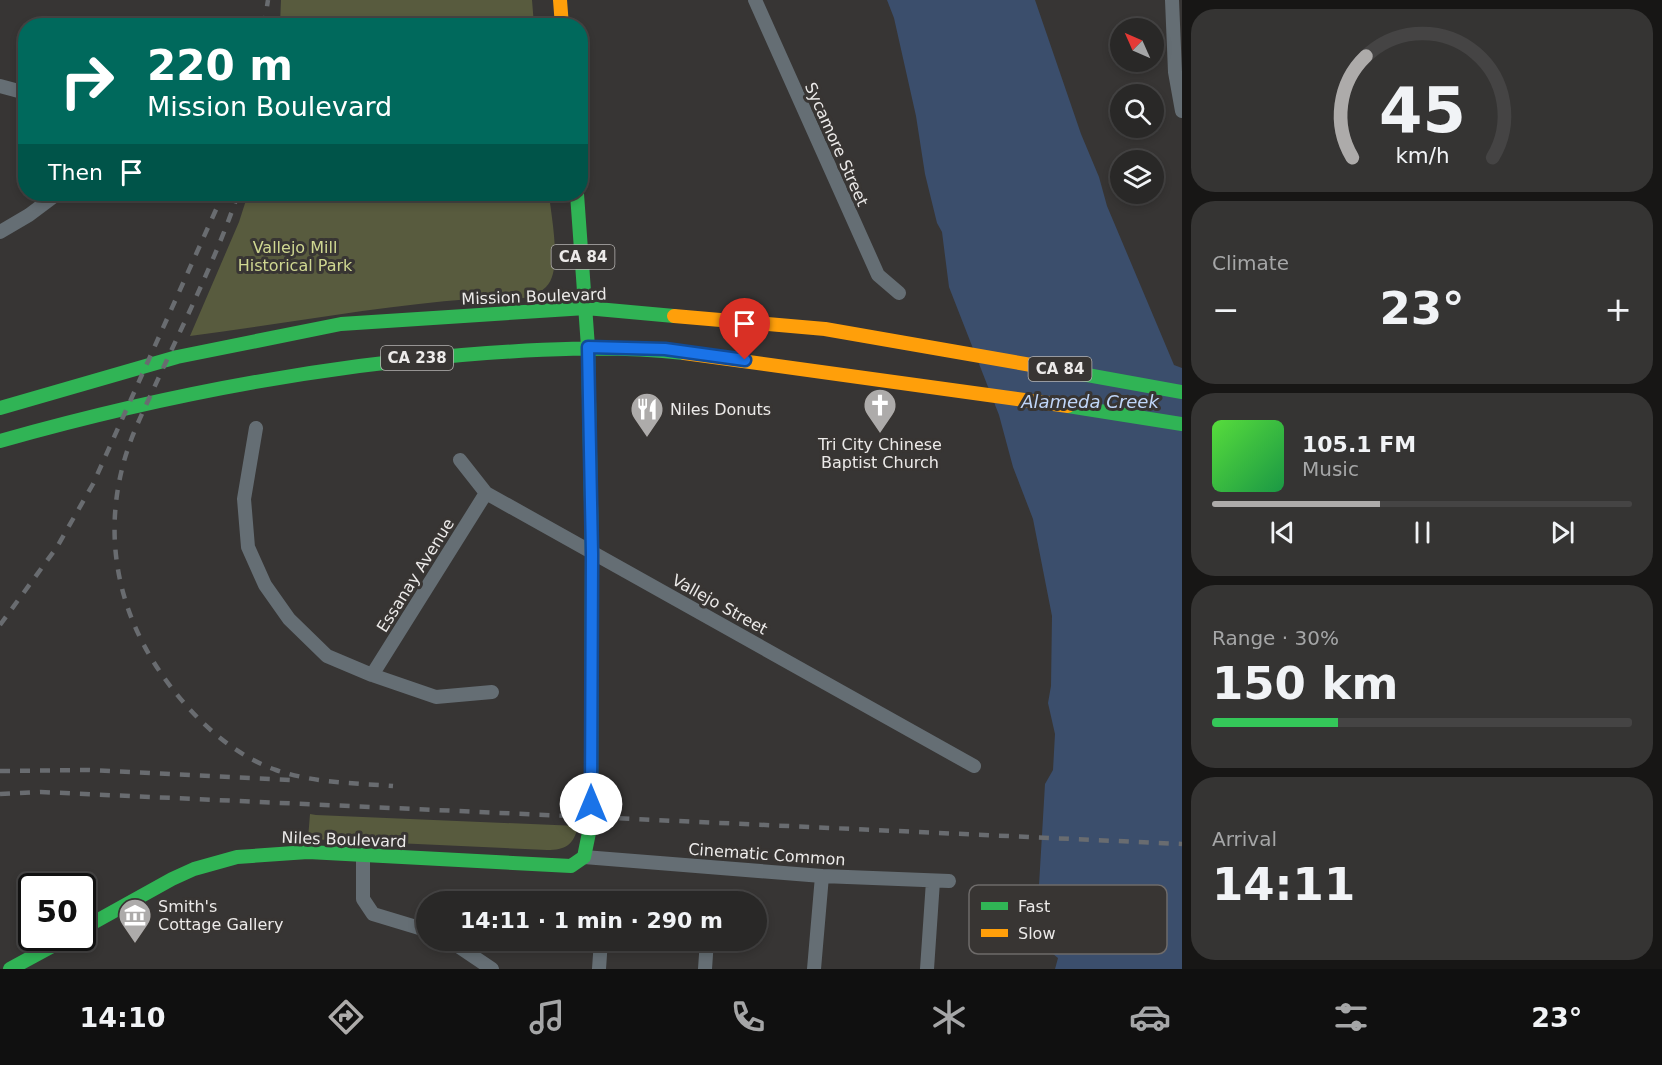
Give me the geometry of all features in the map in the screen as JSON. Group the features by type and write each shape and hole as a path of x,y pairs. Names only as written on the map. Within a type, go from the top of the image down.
{"main road":[{"path":"560,0 561,18"},
{"name":"CA 84","path":"578,201 588,347 665,349 955,387 1182,424"},
{"name":"Mission Boulevard","path":"0,408 177,357 341,324 586,308 766,322 939,348 1182,392"},
{"path":"588,347 592,554 591,804"},
{"name":"CA 238","path":"0,441 100,412 247,380 353,364 588,347"},
{"path":"584,857 591,823"},
{"name":"Niles Boulevard","path":"96,921 172,879 227,859 285,852 571,866 584,857"},
{"path":"10,969 44,951"}],"street":[{"name":"Sycamore Street","path":"755,0 878,275 899,293"},
{"path":"1172,0 1175,72 1182,111"},
{"path":"0,86 18,91"},
{"path":"0,232 47,201"},
{"path":"256,428 244,499 248,547 265,585 289,620 327,656 372,675 436,697 492,692"},
{"name":"Vallejo Street","path":"460,460 486,493 592,554 617,564 974,766"},
{"name":"Essanay Avenue","path":"372,675 486,493"},
{"path":"363,855 363,899 373,914 416,927"},
{"name":"Cinematic Common","path":"584,857 822,876 949,881"},
{"path":"814,969 822,876"},
{"path":"927,969 933,881"},
{"path":"465,951 492,969"},
{"path":"599,969 600,951"},
{"path":"705,969 706,951"}],"green space":[{"path":"281,0 532,0 533,18 280,18"},
{"name":"Vallejo Mill Historical Park","path":"246,201 550,201 555,243 554,269 546,287 538,293 520,299 471,299 401,306 190,336"},
{"path":"310,814 578,826 574,838 568,845 559,849 547,850 308,839"}],"water":[{"name":"Alameda Creek","path":"887,0 1035,0 1081,134 1099,177 1107,206 1174,365 1182,368 1182,969 1055,969 1058,958 1053,954 1167,954 1167,885 1039,885 1045,784 1053,770 1055,734 1048,703 1051,686 1052,616 1033,519 1013,467 999,415 949,287 942,232 937,223 925,174 916,116 894,18"}],"railway":[{"path":"265,18 268,0"},
{"path":"0,625 57,547 93,484 220,201"},
{"path":"236,201 211,263 134,431 126,454 116,500 115,535 118,569 126,601 138,633 154,663 174,691 206,726 234,749 265,766 305,778 393,786"},
{"path":"0,771 88,770 291,780"},
{"path":"0,794 41,792 1182,844"}],"traffic: fast":[{"path":"578,201 588,347"},
{"path":"0,408 177,357 341,324 586,308 674,316"},
{"path":"588,347 592,554 591,804"},
{"path":"0,441 172,398 345,368 462,355 545,350 628,349 684,353"},
{"path":"1054,369 1182,392"},
{"path":"1068,406 1182,424"},
{"path":"96,921 172,879 194,869 237,857 308,852 571,866 584,857 591,823"},
{"path":"10,969 43,951"}],"traffic: slow":[{"path":"560,0 561,18"},
{"path":"674,316 825,329 1054,369"},
{"path":"684,353 1068,406"}],"place":[{"name":"Tri City Chinese Baptist Church","path":"880,434"},
{"name":"Niles Donuts","path":"647,438"},
{"name":"Smith's Cottage Gallery","path":"135,944"}],"route":[{"path":"591,804 592,554 588,347 665,349 745,360"}]}
